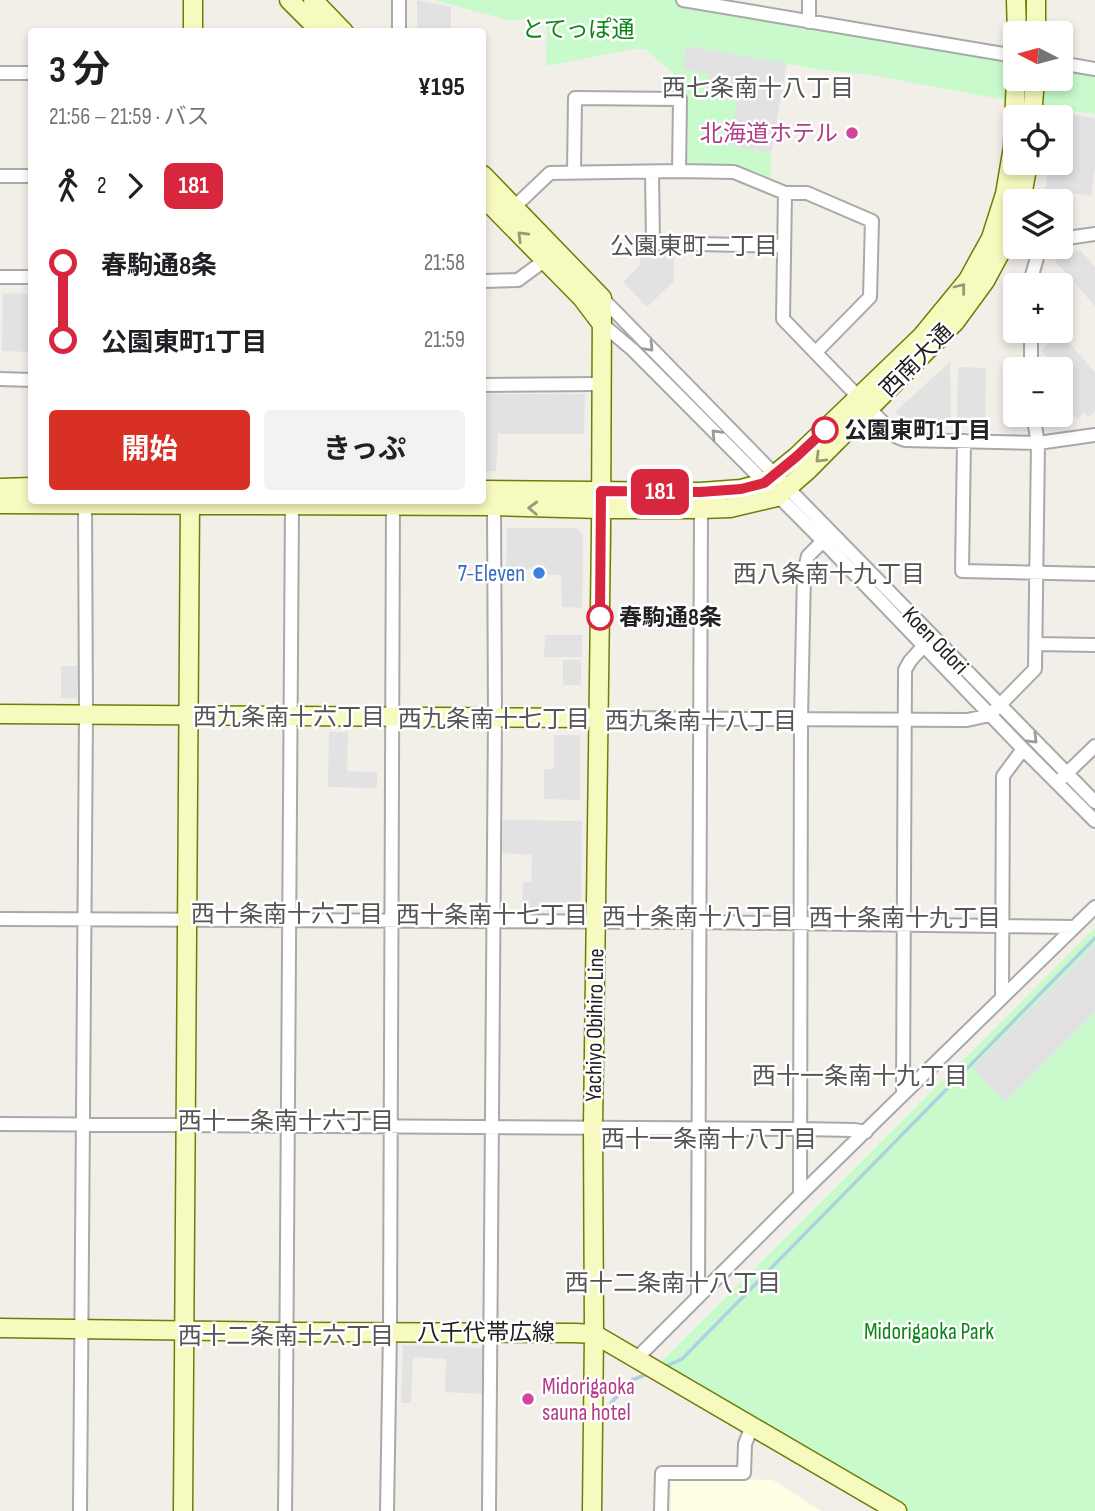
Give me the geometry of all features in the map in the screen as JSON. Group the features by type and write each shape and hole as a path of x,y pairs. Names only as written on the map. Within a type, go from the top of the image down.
{"street":[{"path":"193,0 193,28"},
{"path":"289,0 317,28"},
{"path":"313,0 341,28"},
{"path":"399,0 399,28"},
{"path":"683,0 1003,55"},
{"path":"808,0 809,22"},
{"path":"1016,0 1017,21"},
{"path":"1036,0 1036,21"},
{"path":"1073,65 1095,69"},
{"path":"0,73 28,73"},
{"name":"西南大通","path":"486,491 701,509 730,508 782,492 808,470 968,279 991,238 1005,194 1013,146 1015,91"},
{"path":"574,172 575,98 680,99 679,171"},
{"path":"652,172 653,243 784,246"},
{"path":"509,212 550,173 734,172 785,193 807,193 872,221 870,297 816,352"},
{"path":"0,176 28,176"},
{"path":"486,179 545,260 590,306 600,323"},
{"path":"785,193 783,319 897,437 905,440 1038,443 1095,435"},
{"path":"486,199 509,212 601,298"},
{"path":"1073,237 1095,234"},
{"name":"西南大通","path":"241,504 494,506 741,489 769,479 864,402 954,322 985,281 1003,248"},
{"path":"486,281 518,280 545,260"},
{"path":"0,277 28,278"},
{"name":"Yachiyo Obihiro Line","path":"592,1511 601,298"},
{"name":"Koen Odori","path":"601,298 769,479"},
{"name":"Koen Odori","path":"600,323 633,350 933,636 995,710 1023,749 1095,802"},
{"path":"0,379 28,380"},
{"path":"486,384 601,384"},
{"path":"0,714 967,720 995,710 1035,668 1038,443 1035,427"},
{"path":"964,441 962,570 1095,574"},
{"path":"0,488 28,487"},
{"name":"西南大通","path":"0,504 138,504"},
{"path":"183,1511 190,504"},
{"path":"387,1511 393,504"},
{"path":"80,1511 85,505"},
{"path":"285,1511 292,505"},
{"path":"489,1511 494,506"},
{"path":"698,1297 701,509"},
{"path":"800,1195 804,572 808,556 827,537"},
{"name":"Koen Odori","path":"827,537 923,646 995,710 1062,778 1095,821"},
{"path":"903,1094 905,670 933,636"},
{"path":"1036,644 1095,645"},
{"path":"1062,778 1095,746"},
{"path":"1002,997 1003,776 1023,749"},
{"path":"636,1359 1095,907"},
{"path":"0,919 698,922 1074,927"},
{"path":"0,1124 593,1127 866,1132"},
{"name":"八千代帯広線","path":"0,1328 594,1334"},
{"path":"594,1334 897,1511"},
{"path":"661,1511 662,1473 744,1473 745,1444 752,1426"}],"shaded area":[{"path":"417,0 451,7 451,28 417,28"},
{"path":"686,46 787,63 771,153 730,146 737,101 706,96 709,74 683,69"},
{"path":"1073,115 1095,118 1095,166 1091,196 1073,193 1073,189 1045,189 1047,175 1073,175"},
{"path":"1080,250 1095,267 1095,306 1073,281 1073,273 1066,273 1055,261 1073,259 1073,252"},
{"path":"641,251 674,252 674,281 647,307 623,282 640,265"},
{"path":"3,293 28,294 28,352 2,351"},
{"path":"1069,343 1095,372 1095,411 1088,417 1084,413 1078,419 1073,413 1073,357 1046,357 1041,351 1048,344"},
{"path":"950,362 951,425 907,426 895,412"},
{"path":"958,367 986,368 985,425 957,424"},
{"path":"486,394 585,394 584,434 498,434 496,471 486,471"},
{"path":"507,528 576,528 583,535 582,608 562,607 561,575 537,575 537,569 506,569"},
{"path":"545,635 582,635 582,657 544,657"},
{"path":"563,660 581,660 581,685 563,685"},
{"path":"61,666 78,666 77,698 61,698"},
{"path":"329,732 348,732 347,771 377,772 377,788 328,787"},
{"path":"554,735 580,735 580,800 544,799 544,769 554,769"},
{"path":"503,820 582,821 581,900 574,908 522,908 523,882 531,882 532,855 502,853"},
{"path":"1095,944 1095,1012 1005,1102 972,1068"},
{"path":"403,1345 485,1348 483,1394 445,1392 446,1359 413,1357 411,1403 401,1403"},
{"path":"671,1478 773,1480 821,1511 671,1511"}],"green space":[{"name":"とてっぽ通","path":"433,0 683,0 1003,54 1003,91 1073,91 1073,65 1095,69 1095,114 1073,111 1073,105 1033,105 871,75 816,69 687,46 709,74 738,101 730,146 771,153 771,183 686,166 686,94 682,81 645,49 546,66 547,19 509,20"},
{"name":"Midorigaoka Park","path":"1095,928 1095,1511 906,1511 658,1365"}],"waterway":[{"path":"664,1367 682,1359 1095,938"},
{"path":"611,1403 632,1380 650,1373"}],"bus line":[{"name":"181","path":"600,617 601,491 700,492 741,489 764,483 825,430"}],"place":[{"name":"北海道ホテル","path":"852,133"},
{"name":"公園東町1丁目","path":"825,430"},
{"name":"7-Eleven","path":"539,573"},
{"name":"春駒通8条","path":"600,617"},
{"name":"Midorigaoka sauna hotel","path":"528,1399"}],"district":[{"name":"西七条南十八丁目","path":"758,88"},
{"name":"公園東町一丁目","path":"694,246"},
{"name":"西八条南十九丁目","path":"829,574"},
{"name":"西九条南十六丁目","path":"289,717"},
{"name":"西九条南十七丁目","path":"494,719"},
{"name":"西九条南十八丁目","path":"701,721"},
{"name":"西十条南十六丁目","path":"287,914"},
{"name":"西十条南十七丁目","path":"492,915"},
{"name":"西十条南十八丁目","path":"698,917"},
{"name":"西十条南十九丁目","path":"905,918"},
{"name":"西十一条南十九丁目","path":"860,1076"},
{"name":"西十一条南十六丁目","path":"286,1121"},
{"name":"西十一条南十八丁目","path":"709,1139"},
{"name":"西十二条南十八丁目","path":"673,1283"},
{"name":"西十二条南十六丁目","path":"286,1336"}]}
